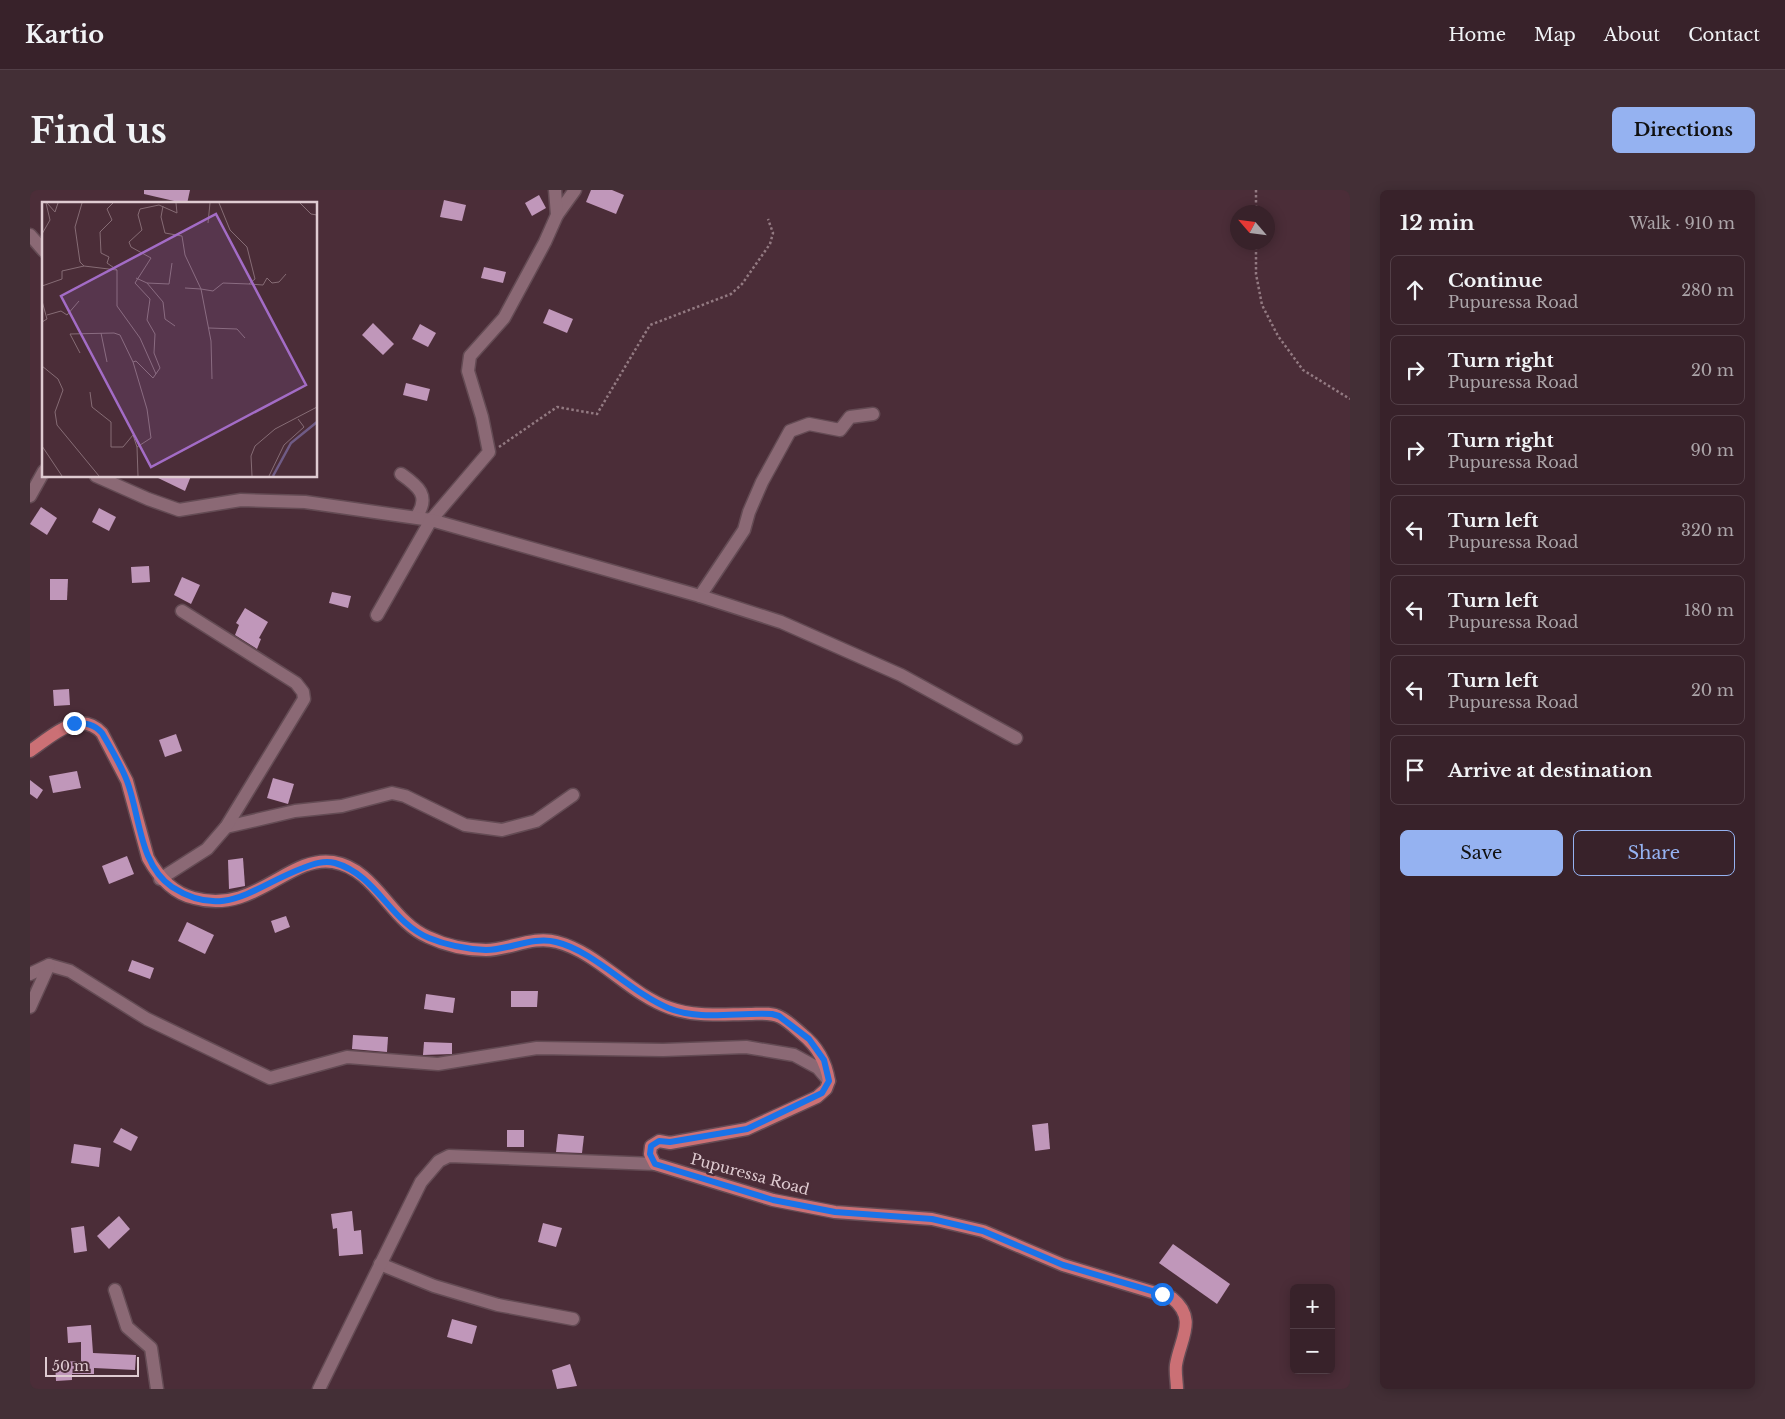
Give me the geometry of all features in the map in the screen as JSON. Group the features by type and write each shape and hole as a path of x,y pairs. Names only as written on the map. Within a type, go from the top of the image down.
{"main road":[{"path":"30,751 74,723 87,723 97,727 127,781 148,858 160,878 188,897 204,901 227,902 253,894 296,871 317,863 332,862 350,868 370,883 410,927 427,937 451,945 487,950 541,940 556,942 575,949 668,1008 688,1014 761,1014 779,1016 809,1039 824,1060 829,1081"},
{"name":"Pupuressa Road","path":"829,1081 826,1089 817,1097 747,1129 670,1142 659,1141 651,1146 650,1154 655,1164 773,1200 835,1212 932,1219 983,1231 1063,1265 1172,1298 1183,1306 1186,1316 1176,1366 1177,1389"}],"street":[{"path":"555,190 557,215"},
{"path":"377,615 431,520 489,452 482,417 468,371 470,356 504,318 545,242 557,215 576,190"},
{"path":"30,235 42,249"},
{"path":"700,596 744,530 749,512 762,482 790,431 809,424 840,430 850,417 873,414"},
{"path":"401,474 417,486 422,494 423,508 416,517"},
{"path":"30,496 42,475"},
{"path":"101,478 148,499 179,510 242,500 305,502 416,517 700,596 781,622 901,674 1016,738"},
{"path":"160,878 207,849 226,827 304,699 303,692 296,683 182,610"},
{"path":"226,827 295,812 342,806 392,794 405,796 465,826 502,830 536,821 573,795"},
{"path":"30,1007 49,965"},
{"path":"30,974 49,965 70,971 147,1019 270,1078 347,1057 438,1064 536,1048 662,1050 746,1047 794,1055 818,1068 829,1081"},
{"path":"319,1389 421,1182 439,1162 449,1156 655,1164"},
{"path":"380,1264 434,1286 498,1305 573,1319"},
{"path":"115,1290 127,1327 151,1348 157,1389"}],"path":[{"path":"1256,190 1256,205"},
{"path":"489,452 509,442 557,407 597,414 650,325 731,294 742,284 770,244 773,233 768,219"},
{"path":"1256,250 1256,274 1262,305 1278,336 1303,370 1350,399"}],"building":[{"path":"144,190 190,190 187,202 178,202 144,194"},
{"path":"591,190 612,190 624,195 616,214 586,202"},
{"path":"539,195 546,208 532,216 525,203"},
{"path":"444,200 466,205 462,221 440,217"},
{"path":"484,267 506,272 503,283 481,278"},
{"path":"549,309 573,319 567,333 543,323"},
{"path":"373,323 394,344 383,355 362,335"},
{"path":"420,324 436,333 428,347 412,339"},
{"path":"406,383 430,389 427,401 403,395"},
{"path":"158,478 190,478 185,491"},
{"path":"41,507 57,518 47,535 30,524"},
{"path":"99,508 116,517 109,531 92,522"},
{"path":"149,566 150,582 132,583 131,567"},
{"path":"182,577 200,585 191,604 174,595"},
{"path":"50,579 68,579 67,600 50,600"},
{"path":"332,592 351,596 348,608 329,603"},
{"path":"245,608 268,622 259,638 261,639 257,649 235,635 239,625 236,623"},
{"path":"69,689 70,705 54,706 53,690"},
{"path":"176,734 182,751 165,757 159,740"},
{"path":"77,771 81,788 53,793 49,776"},
{"path":"273,778 294,784 288,804 267,798"},
{"path":"30,780 43,790 37,799 30,794"},
{"path":"127,856 134,874 109,884 102,866"},
{"path":"243,858 245,886 229,889 228,860"},
{"path":"286,916 290,927 275,933 271,921"},
{"path":"187,922 214,935 205,954 178,941"},
{"path":"132,960 154,968 150,979 128,971"},
{"path":"511,991 538,991 537,1007 511,1007"},
{"path":"426,994 455,998 453,1013 424,1009"},
{"path":"353,1035 388,1037 387,1052 352,1049"},
{"path":"424,1042 452,1043 452,1054 423,1055"},
{"path":"1048,1123 1050,1149 1035,1151 1032,1125"},
{"path":"121,1128 138,1137 131,1151 113,1142"},
{"path":"507,1130 524,1130 524,1147 507,1147"},
{"path":"558,1134 584,1136 582,1153 556,1152"},
{"path":"74,1144 101,1148 99,1167 71,1163"},
{"path":"352,1211 354,1231 361,1230 363,1254 339,1256 337,1228 333,1229 331,1214"},
{"path":"119,1216 130,1229 109,1249 97,1236"},
{"path":"543,1223 562,1228 556,1247 538,1242"},
{"path":"84,1226 87,1251 74,1253 71,1228"},
{"path":"1173,1244 1230,1284 1217,1304 1159,1263"},
{"path":"452,1319 477,1326 472,1344 447,1337"},
{"path":"91,1325 93,1353 136,1355 135,1370 94,1368 94,1374 72,1374 72,1380 56,1381 55,1362 81,1361 81,1342 68,1343 67,1327"},
{"path":"570,1364 577,1386 557,1389 552,1370"}],"route":[{"path":"74,723 87,723 97,727 102,733 127,781 148,858 153,868 160,878 188,897 204,901 227,902 253,894 296,871 317,863 332,862 350,868 370,883 410,927 427,937 451,945 487,950 541,940 556,942 575,949 668,1008 688,1014 772,1014 779,1016 809,1039 824,1060 829,1081 826,1089 817,1097 747,1129 670,1142 659,1141 651,1146 650,1154 655,1164 773,1200 835,1212 932,1219 983,1231 1063,1265 1162,1294"}]}
